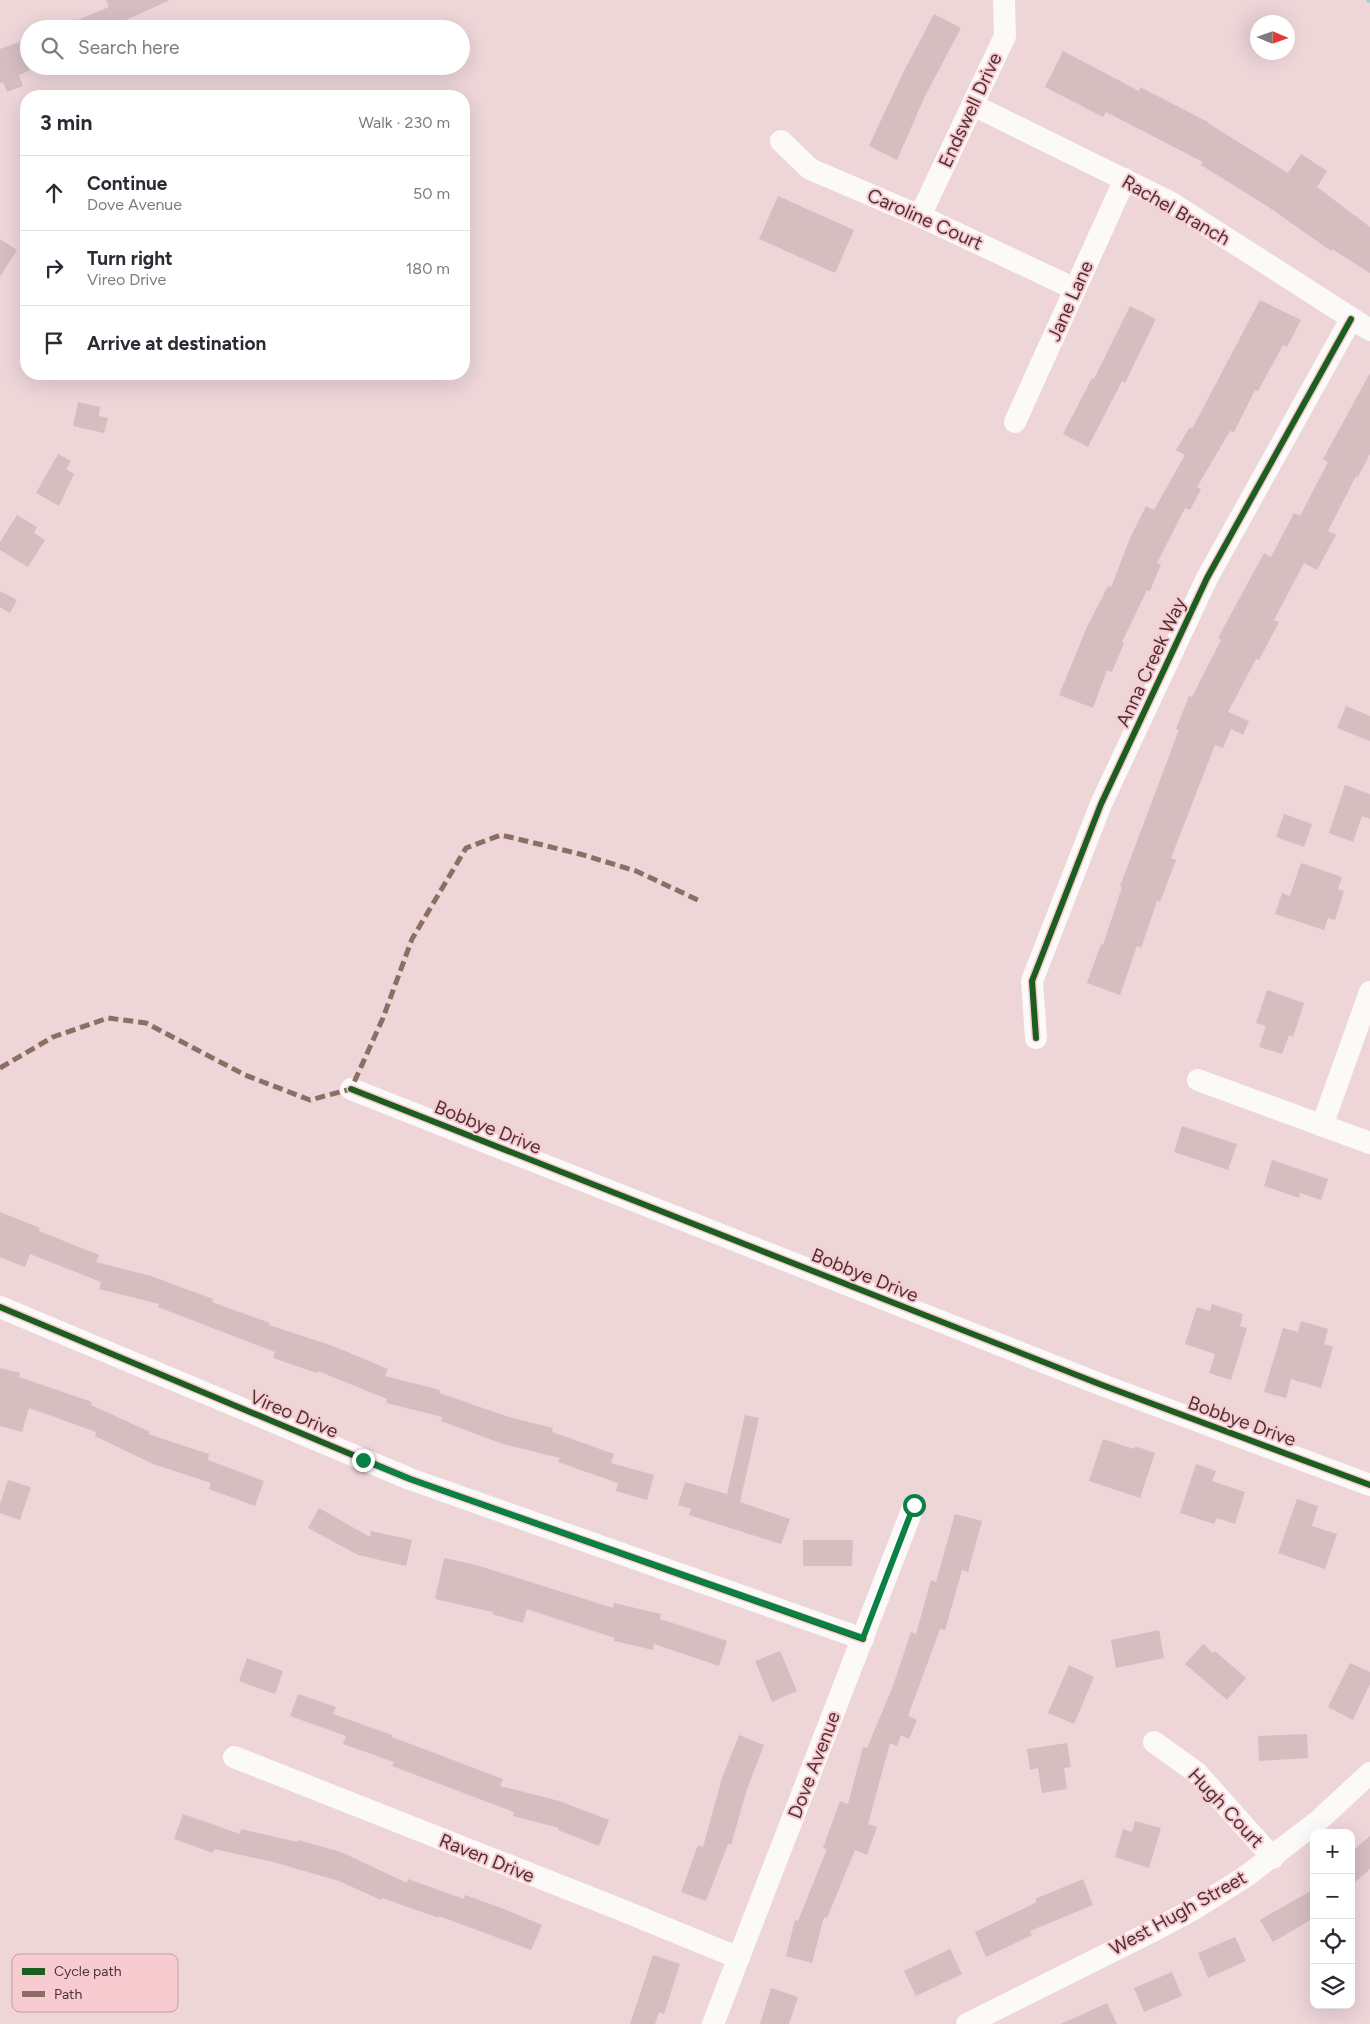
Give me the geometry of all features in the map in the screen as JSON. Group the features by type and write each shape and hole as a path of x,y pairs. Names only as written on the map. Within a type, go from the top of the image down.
{"street":[{"name":"Endswell Drive","path":"920,216 1005,36 1004,0"},
{"name":"Rachel Branch","path":"973,105 1170,202 1361,324"},
{"name":"Caroline Court","path":"781,141 810,169 920,216 1075,289"},
{"name":"Jane Lane","path":"1015,422 1125,179"},
{"name":"Anna Creek Way","path":"1036,1038 1032,981 1102,804 1207,578 1361,324"},
{"path":"1322,1126 1370,992"},
{"path":"1198,1080 1370,1143"},
{"name":"Bobbye Drive","path":"351,1089 1102,1385 1370,1485"},
{"name":"Vireo Drive","path":"0,1307 410,1479 863,1638"},
{"name":"Dove Avenue","path":"714,2024 914,1505"},
{"name":"Hugh Court","path":"1154,1742 1197,1773 1273,1858"},
{"name":"Raven Drive","path":"234,1757 739,1958"},
{"name":"West Hugh Street","path":"967,2024 1194,1909 1273,1858 1317,1822 1370,1773"}],"building":[{"path":"106,0 170,0 126,20 78,20 109,7"},
{"path":"934,14 961,28 925,96 897,160 869,146 902,75"},
{"path":"20,42 19,75 23,86 7,92 3,82 0,83 0,49"},
{"path":"1063,51 1139,91 1140,87 1208,122 1288,173 1301,154 1327,171 1317,187 1370,227 1370,273 1332,249 1331,251 1267,206 1201,165 1203,162 1106,112 1103,117 1045,87"},
{"path":"778,196 854,230 835,273 759,239"},
{"path":"0,239 17,250 0,277"},
{"path":"1260,300 1301,320 1287,347 1283,345 1258,391 1255,390 1234,432 1230,431 1197,487 1201,489 1190,510 1185,508 1157,563 1161,564 1150,591 1147,590 1122,642 1124,643 1112,672 1107,670 1093,708 1059,695 1087,627 1108,586 1111,587 1131,536 1146,506 1154,510 1185,455 1176,450 1190,427 1192,429"},
{"path":"1130,306 1156,319 1125,383 1122,381 1088,447 1063,434 1092,378 1094,379"},
{"path":"1370,373 1370,454 1358,477 1356,476 1328,531 1336,535 1317,570 1304,563 1274,620 1279,622 1259,660 1256,659 1228,712 1249,721 1243,735 1231,729 1223,748 1215,745 1171,858 1176,860 1160,902 1157,901 1141,948 1137,946 1120,995 1087,983 1101,944 1103,945 1122,887 1120,886 1179,730 1176,729 1189,696 1192,697 1221,640 1218,638 1264,553 1271,557 1294,513 1300,516 1328,462 1323,459"},
{"path":"78,402 100,407 99,416 108,418 104,433 73,426"},
{"path":"58,454 71,461 66,469 74,474 59,506 36,493"},
{"path":"17,515 37,527 34,533 45,540 28,567 0,550 0,542"},
{"path":"0,591 17,600 10,613 0,607"},
{"path":"1346,706 1370,716 1370,741 1337,728"},
{"path":"1345,785 1370,794 1370,819 1362,816 1353,842 1329,833"},
{"path":"1284,814 1312,824 1304,847 1276,837"},
{"path":"1301,863 1342,877 1338,889 1344,891 1335,920 1328,918 1324,930 1275,914 1282,893 1290,896"},
{"path":"1267,990 1304,1003 1293,1037 1289,1035 1282,1054 1259,1047 1266,1026 1256,1023"},
{"path":"1182,1126 1237,1144 1228,1170 1174,1152"},
{"path":"1272,1160 1328,1179 1321,1200 1300,1193 1299,1198 1264,1186"},
{"path":"0,1212 40,1228 39,1231 99,1255 96,1262 151,1276 213,1299 212,1302 270,1323 269,1325 333,1346 388,1369 385,1376 440,1390 439,1393 509,1417 553,1428 552,1432 614,1454 611,1463 654,1475 647,1500 616,1491 618,1483 558,1462 560,1458 503,1444 441,1421 442,1417 386,1403 387,1399 318,1371 317,1373 273,1358 275,1352 158,1307 159,1304 99,1289 101,1282 30,1254 25,1267 0,1257"},
{"path":"1212,1304 1243,1314 1240,1326 1247,1328 1231,1380 1209,1373 1215,1354 1185,1344 1197,1307 1210,1311"},
{"path":"1301,1321 1328,1329 1324,1344 1333,1347 1321,1388 1291,1379 1286,1398 1264,1392 1283,1328 1298,1332"},
{"path":"0,1368 20,1373 19,1377 92,1402 91,1405 150,1432 148,1434 209,1454 208,1460 264,1481 255,1506 209,1489 211,1483 153,1464 95,1436 96,1432 29,1408 22,1432 0,1426"},
{"path":"745,1415 759,1418 740,1502 790,1519 781,1544 689,1515 691,1509 678,1505 685,1482 727,1494"},
{"path":"1103,1439 1134,1449 1135,1446 1155,1453 1140,1498 1089,1481"},
{"path":"1196,1464 1216,1471 1212,1481 1245,1492 1235,1524 1217,1518 1214,1524 1180,1513"},
{"path":"8,1480 31,1487 20,1520 0,1513 0,1504"},
{"path":"1297,1499 1318,1506 1312,1526 1337,1534 1325,1569 1278,1553"},
{"path":"319,1508 370,1537 371,1531 412,1540 406,1566 358,1555 308,1528"},
{"path":"955,1514 982,1521 968,1572 962,1570 945,1630 940,1629 908,1716 917,1720 909,1739 901,1735 897,1746 890,1743 868,1824 877,1827 867,1855 855,1850 827,1918 824,1917 812,1963 786,1956 795,1920 798,1921 827,1849 823,1848 840,1801 848,1804 863,1747 867,1748 893,1686 911,1632 916,1634 931,1580 936,1582"},
{"path":"803,1540 853,1540 852,1566 803,1566"},
{"path":"444,1558 476,1565 613,1608 614,1603 661,1614 660,1619 727,1641 719,1666 654,1644 653,1650 614,1641 615,1638 527,1609 523,1623 492,1614 493,1612 435,1599"},
{"path":"1159,1630 1164,1658 1116,1668 1111,1640"},
{"path":"1203,1644 1213,1653 1215,1651 1246,1678 1227,1700 1185,1664"},
{"path":"780,1651 797,1691 772,1702 755,1661"},
{"path":"247,1658 283,1671 275,1694 239,1681"},
{"path":"1350,1663 1370,1672 1370,1684 1353,1720 1328,1707"},
{"path":"1069,1665 1094,1677 1074,1724 1048,1713"},
{"path":"298,1694 336,1707 333,1714 503,1779 500,1786 559,1801 609,1820 599,1846 558,1830 559,1828 513,1816 514,1812 392,1766 394,1762 343,1744 346,1736 290,1716"},
{"path":"1307,1734 1308,1758 1259,1761 1258,1736"},
{"path":"739,1735 764,1745 747,1789 731,1845 728,1844 706,1901 681,1892 698,1845 703,1847 722,1778"},
{"path":"1067,1743 1071,1767 1064,1768 1067,1789 1042,1793 1038,1768 1030,1770 1027,1749"},
{"path":"183,1814 240,1834 241,1829 297,1842 298,1840 341,1852 407,1883 408,1879 464,1899 465,1895 542,1925 531,1950 439,1916 439,1918 382,1898 381,1900 339,1881 273,1862 214,1849 213,1853 174,1839"},
{"path":"1135,1821 1161,1828 1149,1868 1115,1857 1123,1829 1132,1832"},
{"path":"1370,1836 1370,1869 1355,1882 1355,1874 1355,1849"},
{"path":"1083,1879 1093,1905 1030,1931 1032,1935 986,1957 975,1932 1037,1902 1035,1899"},
{"path":"1310,1891 1310,1920 1273,1942 1260,1920"},
{"path":"1235,1937 1246,1961 1208,1978 1198,1953"},
{"path":"950,1949 962,1974 916,1996 904,1971"},
{"path":"653,1955 680,1964 664,2014 659,2012 655,2024 630,2024"},
{"path":"1172,1972 1182,1996 1144,2012 1134,1988"},
{"path":"771,1988 798,1997 789,2024 760,2024"},
{"path":"1107,2003 1117,2024 1061,2024"}],"marked path":[{"path":"0,1068 53,1037 108,1018 146,1023 245,1075 310,1100 351,1089 383,1018 412,939 466,848 501,835 580,854 636,871 698,900"}],"cycle path":[{"path":"1036,1038 1032,981 1101,804 1207,578 1351,319"},
{"path":"351,1089 1102,1385 1370,1485"},
{"path":"0,1307 410,1479 863,1639"}],"route":[{"path":"363,1460 410,1479 863,1638 914,1505"}]}
